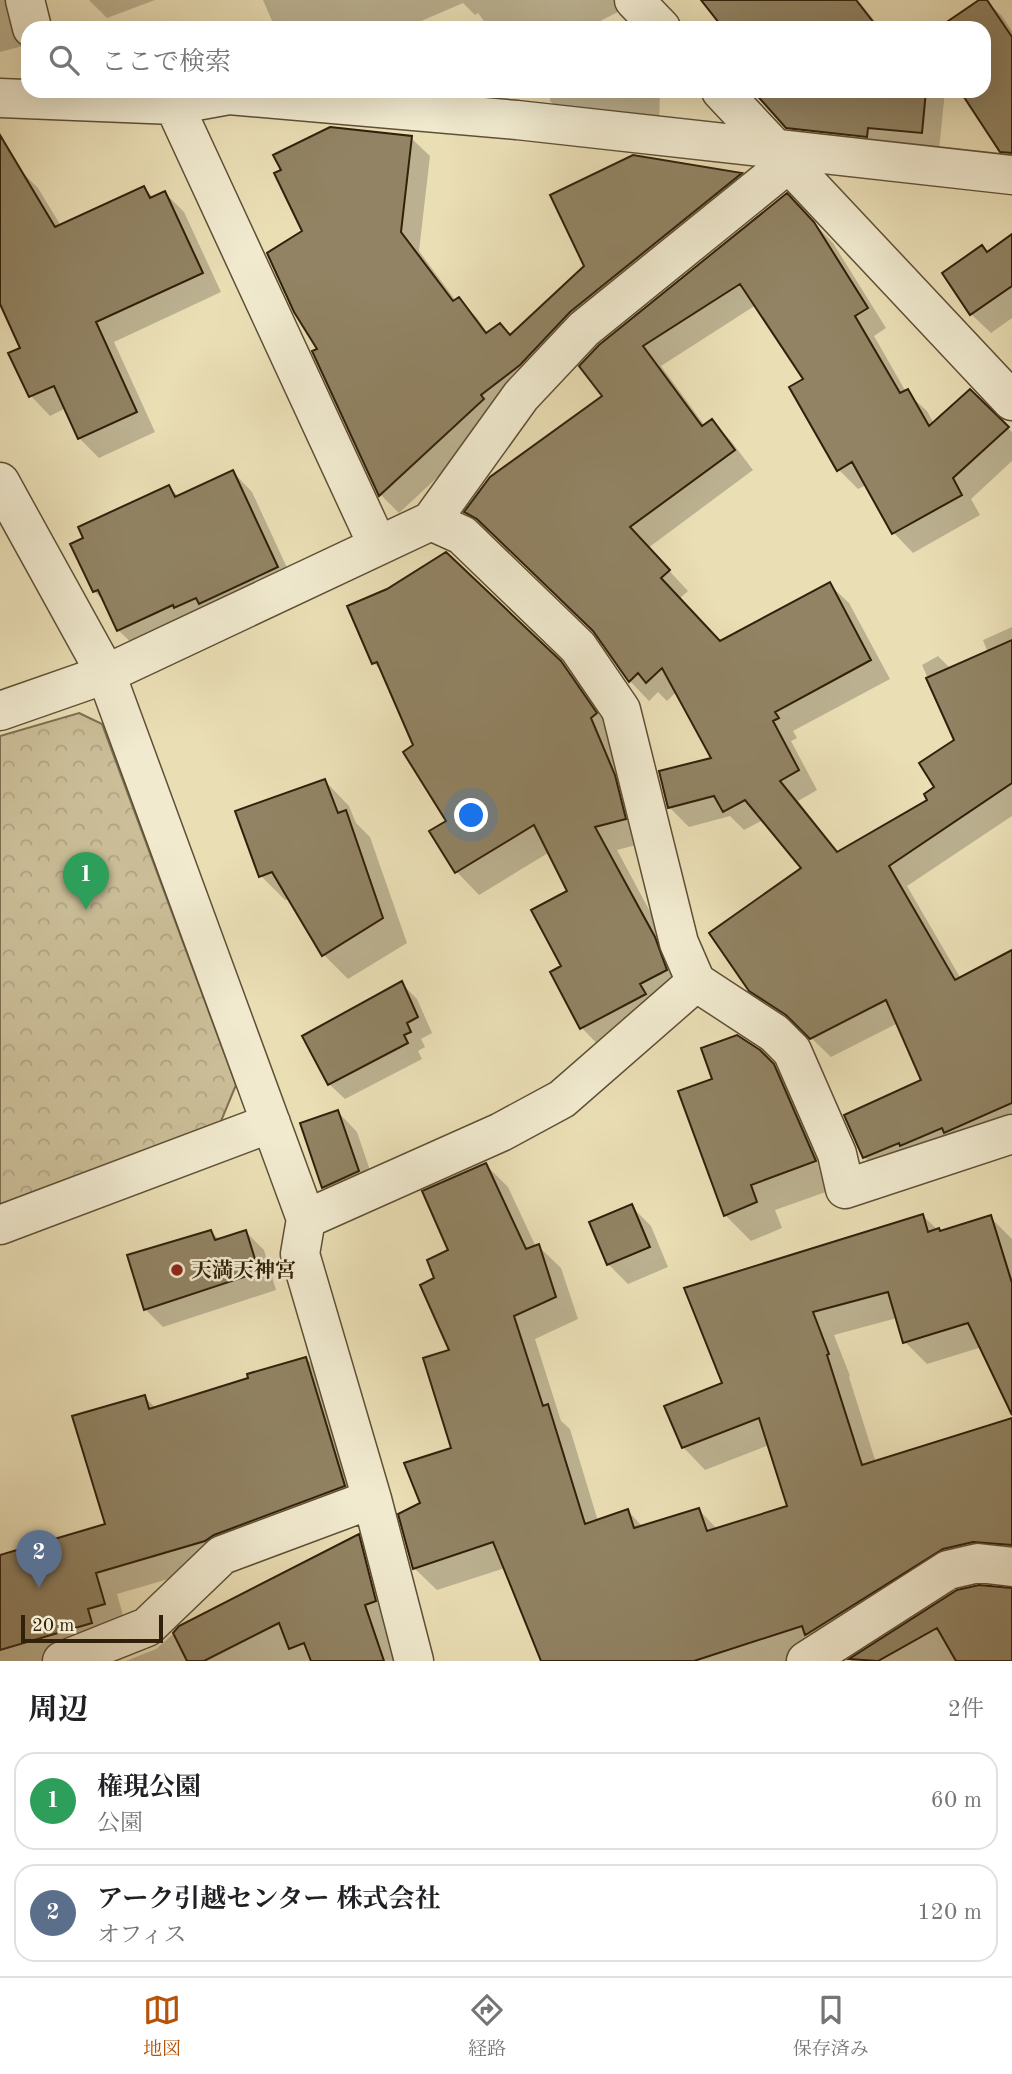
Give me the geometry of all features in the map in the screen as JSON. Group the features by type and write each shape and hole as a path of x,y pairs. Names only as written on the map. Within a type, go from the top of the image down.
{"street":[{"path":"25,0 30,21"},
{"path":"634,0 654,21"},
{"path":"0,98 21,97"},
{"path":"76,98 174,106 214,98"},
{"path":"264,98 517,120 782,155 1012,175"},
{"path":"728,98 1012,401"},
{"path":"174,106 378,546"},
{"path":"0,711 106,674 431,521 521,396 583,329 782,155"},
{"path":"0,482 106,674 306,1219 300,1254 372,1499 414,1661"},
{"path":"431,521 462,535 578,647 621,710 679,943 696,982 774,1033 792,1051 837,1154 845,1189 1012,1135"},
{"path":"306,1219 501,1132 562,1099 696,982"},
{"path":"0,1225 271,1123"},
{"path":"62,1661 147,1627 222,1555 372,1499"},
{"path":"806,1661 948,1570 978,1563 1012,1567"}],"green space":[{"path":"79,713 102,724 236,1085 219,1126 0,1208 0,736"}],"building":[{"path":"701,0 856,0 872,21 718,21"},
{"path":"979,0 987,0 1012,37 1012,153 1000,152 965,98 991,98 991,21 948,21"},
{"path":"759,98 925,98 922,133 868,128 867,137 786,128"},
{"path":"330,127 412,136 401,232 453,301 459,297 486,333 500,323 510,335 584,266 550,195 633,155 742,173 570,312 520,365 481,395 484,399 379,496 312,351 317,349 294,312 267,253 302,231 274,173 281,170 273,155"},
{"path":"0,135 55,227 144,186 150,198 165,191 203,273 96,322 137,412 78,439 54,386 29,397 8,353 20,348 0,304"},
{"path":"787,193 814,222 868,308 855,316 900,393 908,389 929,426 970,389 1009,427 953,478 962,495 892,534 852,462 837,471 789,387 803,379 740,284 643,346 702,426 712,419 735,450 630,527 670,570 661,578 720,641 830,582 871,660 775,712 779,718 773,721 799,770 780,781 837,852 927,800 924,794 934,787 919,763 954,740 926,678 1012,640 1012,783 889,866 955,980 1012,950 1012,1103 944,1133 942,1128 863,1158 844,1115 921,1080 886,1000 810,1039 786,1015 749,991 709,933 801,868 745,800 723,812 714,796 668,808 659,771 711,758 662,668 646,683 638,673 629,682 593,631 477,519 464,512 490,477 602,396 579,366 599,345"},
{"path":"1012,234 1012,286 970,315 942,273 982,245 987,252"},
{"path":"233,470 278,567 199,604 196,598 174,608 173,605 117,631 98,590 93,592 70,544 83,538 78,527 169,485 175,497"},
{"path":"446,552 561,661 597,713 591,718 615,775 626,819 595,827 655,937 667,970 640,984 646,994 580,1029 550,972 561,966 531,910 567,891 534,825 455,873 429,831 446,821 403,752 413,745 377,662 372,664 347,606 387,589"},
{"path":"325,779 338,813 346,810 383,918 322,956 272,872 259,877 235,811"},
{"path":"402,981 418,1017 407,1023 411,1032 404,1035 408,1043 328,1085 302,1036"},
{"path":"737,1035 760,1050 774,1064 816,1161 751,1185 757,1202 724,1216 678,1091 712,1079 701,1048"},
{"path":"338,1110 359,1171 322,1188 300,1123"},
{"path":"486,1163 526,1249 539,1244 556,1297 514,1316 543,1406 548,1404 585,1524 628,1509 634,1528 699,1508 707,1531 787,1506 759,1418 682,1448 664,1406 722,1383 684,1288 923,1214 928,1232 939,1228 940,1231 991,1215 1012,1283 1012,1415 968,1323 903,1343 888,1292 813,1312 829,1354 827,1355 862,1465 1012,1418 1012,1545 973,1542 943,1549 805,1635 802,1626 694,1661 541,1661 493,1542 413,1569 398,1514 420,1503 404,1463 451,1448 423,1358 449,1350 420,1285 434,1278 427,1260 448,1250 422,1191"},
{"path":"632,1204 650,1247 607,1265 589,1222"},
{"path":"211,1230 215,1240 246,1230 259,1272 144,1310 127,1255"},
{"path":"306,1357 345,1486 214,1535 205,1541 96,1573 105,1604 88,1609 92,1623 0,1650 0,1555 105,1524 72,1416 145,1395 149,1409 248,1378 247,1374"},
{"path":"359,1534 376,1601 365,1605 384,1661 311,1661 304,1643 289,1649 279,1623 204,1661 187,1661 173,1633 179,1626"},
{"path":"979,1585 1012,1588 1012,1661 956,1661 937,1628 878,1661 849,1659 957,1590"}],"place":[{"name":"権現公園","path":"86,910"},
{"name":"天満天神宮","path":"177,1270"},
{"name":"アーク引越センター 株式会社","path":"39,1588"}]}
